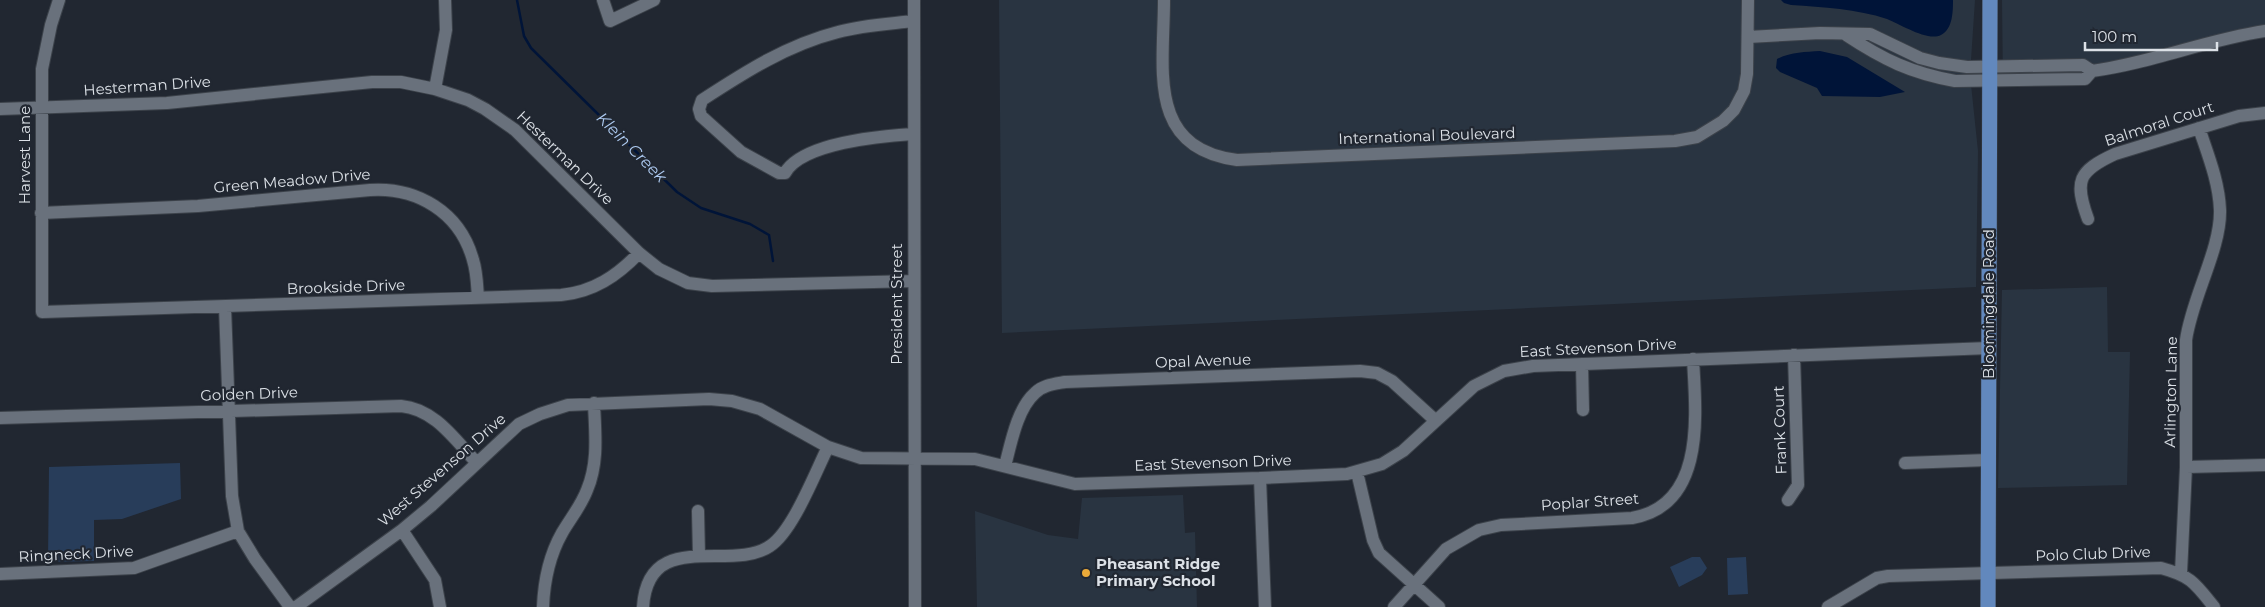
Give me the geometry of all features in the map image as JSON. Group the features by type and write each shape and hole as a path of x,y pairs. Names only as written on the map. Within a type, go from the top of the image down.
{"main road":[{"name":"Bloomingdale Road","path":"1988,607 1990,0"}],"street":[{"name":"Harvest Lane","path":"42,312 43,59 50,25 59,0"},
{"path":"435,88 446,30 445,0"},
{"path":"603,0 610,21 654,0"},
{"name":"President Street","path":"914,0 915,607"},
{"name":"International Boulevard","path":"1164,0 1164,90 1170,118 1181,136 1200,150 1217,157 1237,160 1688,139 1712,129 1723,121 1738,105 1744,91 1747,74 1748,0"},
{"path":"913,134 871,137 842,143 795,160 785,173 779,173 740,152 701,116 699,109 702,100 747,71 787,49 838,32 867,26 914,21"},
{"path":"1748,36 1820,33 1870,34 1920,58 1939,63 1962,66 1990,74 2065,80 2085,79 2092,71 2124,66 2200,45 2265,31"},
{"path":"1846,35 1880,57 1906,69 1955,81 1990,74 2065,65 2083,65 2092,71"},
{"path":"2065,65 2065,80"},
{"name":"Hesterman Drive","path":"0,109 167,102 372,82 401,82 435,88 468,100 485,109 515,130 638,253 671,276 688,282 712,286 914,281"},
{"name":"Balmoral Court","path":"2088,219 2079,194 2081,182 2087,170 2115,154 2239,116 2265,113"},
{"name":"Arlington Lane","path":"2181,573 2186,467 2186,354 2189,320 2216,237 2219,217 2216,182 2200,128"},
{"name":"Green Meadow Drive","path":"41,213 198,206 370,190 397,190 437,206 456,225 466,240 473,257 478,298"},
{"name":"Brookside Drive","path":"42,312 561,295 582,291 609,279 638,253"},
{"path":"225,307 232,496 238,531 255,559 290,607"},
{"name":"East Stevenson Drive","path":"914,459 975,459 1075,484 1260,478 1357,472 1382,464 1403,451 1474,386 1504,371 1533,366 1989,348"},
{"name":"Frank Court","path":"1788,500 1798,485 1794,355"},
{"name":"Poplar Street","path":"1394,607 1415,586 1446,549 1479,530 1501,525 1632,518 1649,514 1666,504 1674,495 1683,476 1695,438 1693,359"},
{"path":"1582,364 1583,410"},
{"name":"Opal Avenue","path":"1005,466 1026,405 1036,392 1050,384 1065,382 1360,370 1377,373 1392,381 1436,421"},
{"name":"West Stevenson Drive","path":"296,607 402,530 519,424 556,408 594,403 709,399 732,401 760,409 828,447 861,458 914,459"},
{"path":"543,607 544,584 553,553 587,491 591,480 596,452 594,403"},
{"name":"Golden Drive","path":"0,418 411,407 433,417 477,463"},
{"path":"643,607 647,588 662,567 676,559 753,553 775,543 787,528 828,447"},
{"path":"1905,463 1988,460"},
{"path":"2186,467 2265,465"},
{"path":"1357,472 1373,540 1380,553 1439,607"},
{"path":"1260,478 1265,607"},
{"path":"698,511 699,556"},
{"path":"402,530 436,580 440,607"},
{"name":"Ringneck Drive","path":"0,574 134,568 238,531"},
{"name":"Polo Club Drive","path":"1828,607 1877,578 1888,576 2161,568 2181,573 2193,581 2214,607"}],"shaded area":[{"path":"999,0 1975,0 1970,75 1978,151 1976,287 1002,333"},
{"path":"1781,0 1953,0 1953,9 1948,29 1935,37 1914,32 1887,19 1864,13 1791,5"},
{"path":"2002,0 2265,0 2265,27 2095,70 2090,83 2003,85"},
{"path":"1820,51 1847,57 1905,92 1880,97 1822,96 1817,88 1780,72 1776,68 1777,59 1782,57"},
{"path":"2107,287 2108,352 2130,352 2127,485 1998,488 2002,290"},
{"path":"180,463 181,499 122,519 94,520 94,561 48,562 49,467"},
{"name":"Pheasant Ridge Primary School","path":"1183,495 1185,533 1195,532 1197,607 977,607 975,511 1048,535 1078,539 1082,498"},
{"path":"1692,557 1700,557 1707,568 1702,575 1679,587 1670,567"},
{"path":"1746,557 1748,594 1728,595 1727,558"}],"waterway":[{"name":"Klein Creek","path":"517,0 524,36 531,48 677,192 701,208 750,224 769,235 773,261"}],"place":[{"name":"Pheasant Ridge Primary School","path":"1086,573"}]}
